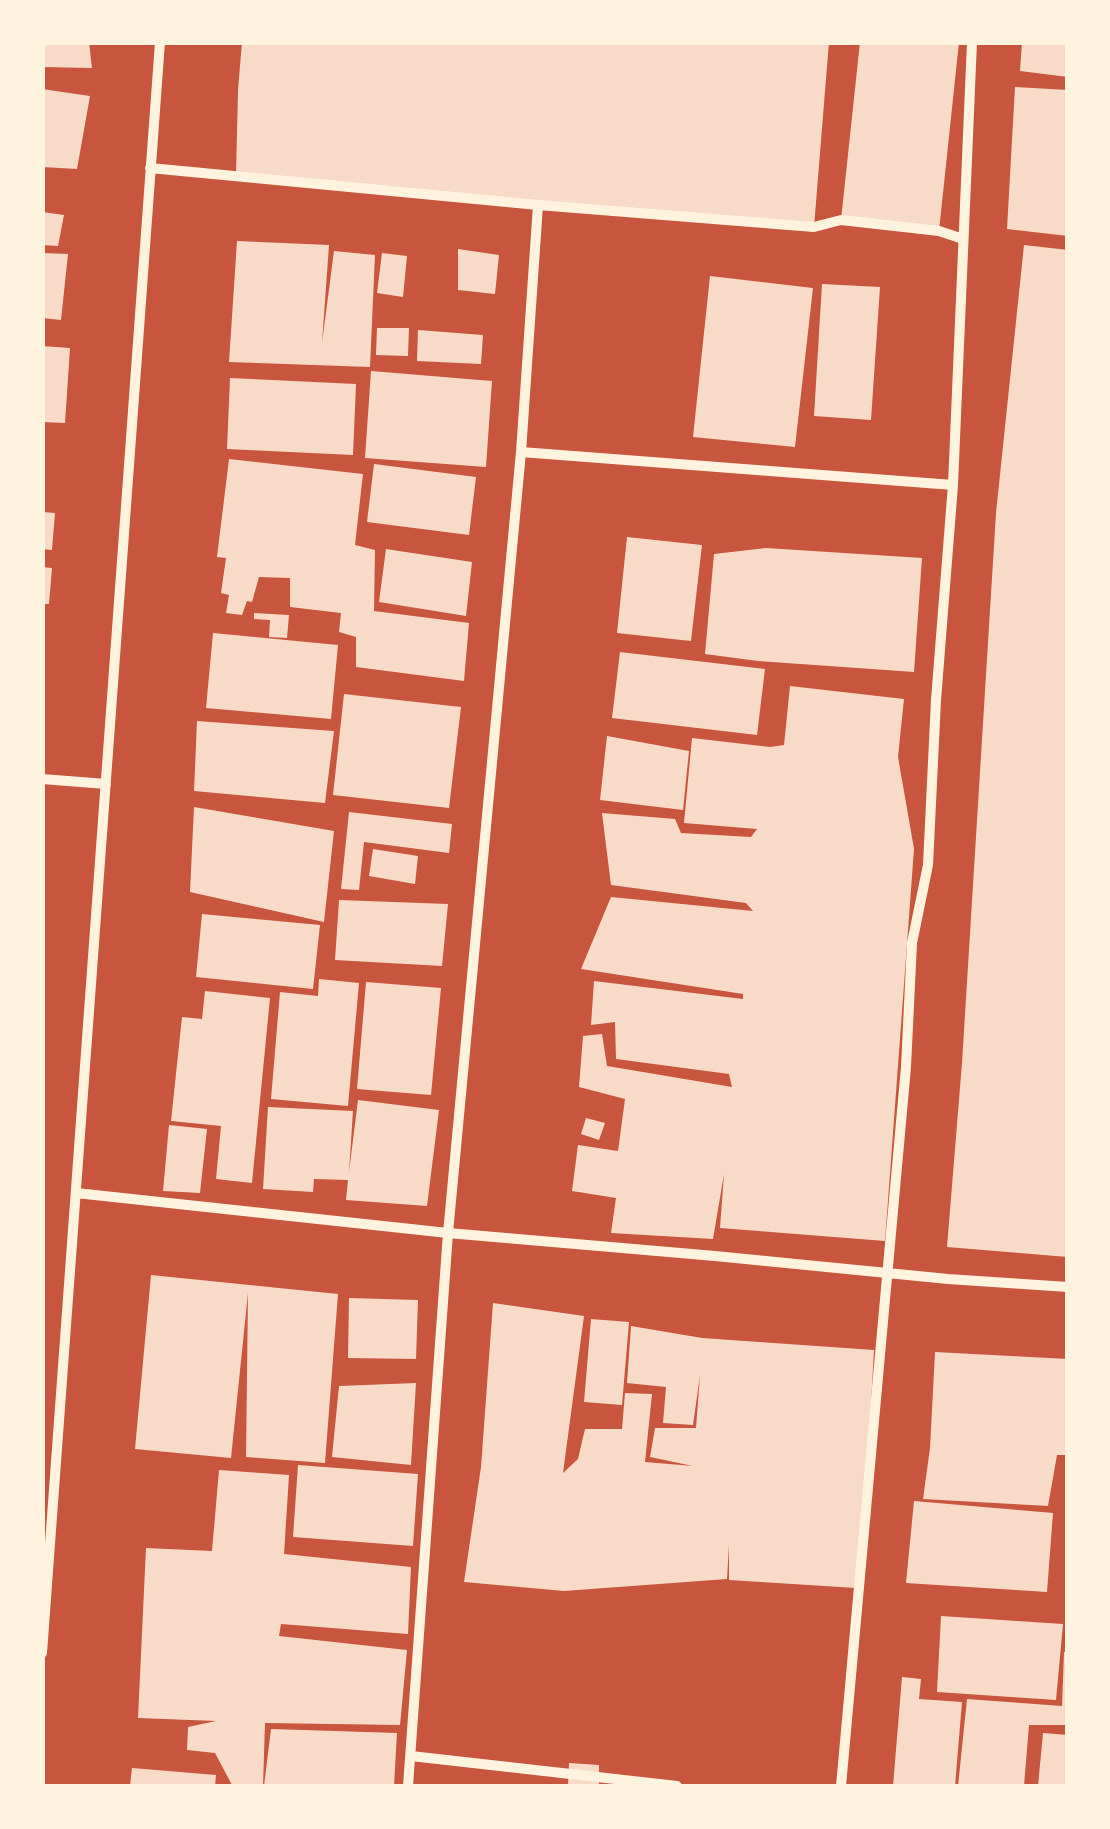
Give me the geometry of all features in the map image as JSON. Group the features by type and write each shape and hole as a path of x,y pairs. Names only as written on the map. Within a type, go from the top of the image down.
{"street":[{"path":"42,1653 160,42"},
{"path":"841,1786 906,1067 912,943 928,865 953,484 972,42"},
{"path":"150,168 814,227 841,220 939,232 963,239"},
{"path":"408,1786 448,1233 521,452 538,204"},
{"path":"521,452 953,484"},
{"path":"42,779 106,784"},
{"path":"76,1193 448,1233 888,1274 1068,1286"},
{"path":"411,1756 678,1786"}],"building":[{"path":"42,42 89,42 92,68 42,67"},
{"path":"242,42 829,42 814,227 236,176"},
{"path":"860,42 959,42 939,231 841,220"},
{"path":"1022,42 1068,42 1068,77 1020,71"},
{"path":"1015,87 1068,90 1068,236 1007,229"},
{"path":"42,89 90,96 77,169 42,167"},
{"path":"42,212 64,215 58,246 42,245"},
{"path":"237,241 329,245 322,343 334,251 375,255 370,367 229,362"},
{"path":"1024,245 1068,250 1068,1257 947,1247 996,513"},
{"path":"458,249 499,255 495,294 458,290"},
{"path":"42,253 68,254 61,320 42,318"},
{"path":"382,253 407,256 403,297 377,293"},
{"path":"710,276 813,288 795,447 693,437"},
{"path":"822,284 880,287 871,420 814,416"},
{"path":"377,328 409,328 408,356 376,355"},
{"path":"418,330 483,335 481,364 417,361"},
{"path":"42,346 70,348 65,423 42,422"},
{"path":"371,371 492,381 486,467 365,458"},
{"path":"230,378 356,384 353,455 227,449"},
{"path":"229,459 363,474 355,545 375,550 374,611 469,623 464,681 356,667 356,637 339,632 341,613 290,607 290,578 259,577 252,602 247,601 242,615 226,613 229,595 221,593 226,558 217,557"},
{"path":"374,464 476,477 469,535 367,522"},
{"path":"42,512 55,513 52,550 42,549"},
{"path":"627,537 702,545 691,641 617,633"},
{"path":"766,548 922,558 914,672 705,654 714,554"},
{"path":"386,549 472,562 466,616 379,602"},
{"path":"42,567 52,568 49,604 42,604"},
{"path":"254,613 289,615 287,638 269,637 270,620 254,619"},
{"path":"213,633 338,645 331,719 206,708"},
{"path":"620,652 765,669 757,735 612,718"},
{"path":"790,686 904,699 898,757 914,849 885,1241 720,1228 724,1174 713,1239 611,1233 616,1198 572,1191 578,1145 618,1151 625,1099 579,1087 583,1036 602,1034 607,1066 732,1087 729,1074 616,1059 615,1022 591,1025 594,981 743,999 743,994 581,969 611,897 753,911 746,903 611,885 602,813 675,819 681,833 751,837 757,829 684,823 692,738 770,747 784,745"},
{"path":"344,694 461,707 449,808 333,795"},
{"path":"197,721 334,731 325,803 194,791"},
{"path":"607,736 689,751 683,810 600,800"},
{"path":"194,807 334,831 324,922 190,892"},
{"path":"349,812 452,824 449,853 364,842 359,890 341,889"},
{"path":"373,849 418,856 415,884 369,876"},
{"path":"339,900 448,904 442,966 335,960"},
{"path":"202,914 320,925 313,989 196,977"},
{"path":"319,979 359,983 348,1106 271,1099 280,992 318,996"},
{"path":"366,982 441,988 431,1095 357,1089"},
{"path":"205,991 270,998 252,1183 216,1179 221,1126 171,1121 182,1017 202,1019"},
{"path":"358,1100 439,1110 427,1206 346,1200 348,1180 314,1179 313,1192 263,1189 268,1107 353,1111 349,1172"},
{"path":"586,1118 605,1123 599,1140 581,1134"},
{"path":"169,1125 207,1129 200,1193 163,1191"},
{"path":"151,1275 338,1294 325,1463 246,1457 248,1293 231,1458 135,1449"},
{"path":"349,1298 418,1300 416,1359 348,1358"},
{"path":"493,1303 584,1316 563,1473 578,1459 585,1429 622,1429 625,1393 652,1394 645,1462 693,1466 650,1457 655,1428 696,1428 700,1375 693,1425 663,1423 666,1387 627,1383 631,1326 702,1338 874,1350 856,1588 729,1580 729,1545 727,1579 564,1591 464,1582 481,1467"},
{"path":"591,1319 629,1322 622,1405 584,1402"},
{"path":"935,1352 1068,1359 1068,1455 1057,1455 1048,1506 923,1499"},
{"path":"416,1383 411,1465 332,1457 339,1386"},
{"path":"298,1465 418,1474 413,1546 293,1537"},
{"path":"219,1470 289,1475 284,1554 411,1567 408,1634 281,1624 279,1636 407,1650 400,1725 265,1723 263,1786 232,1785 215,1753 187,1750 188,1727 216,1721 138,1718 146,1548 212,1551"},
{"path":"914,1501 1053,1513 1047,1592 906,1583"},
{"path":"941,1616 1063,1624 1056,1700 937,1692"},
{"path":"1064,1652 1068,1652 1068,1725 1029,1725 1024,1786 958,1786 967,1699 1062,1706"},
{"path":"902,1677 921,1679 919,1699 962,1702 955,1786 893,1786"},
{"path":"271,1729 397,1733 394,1786 264,1786"},
{"path":"1043,1733 1068,1735 1068,1786 1038,1786"},
{"path":"569,1763 599,1765 599,1786 568,1786"},
{"path":"132,1768 216,1775 215,1786 130,1786"}]}
